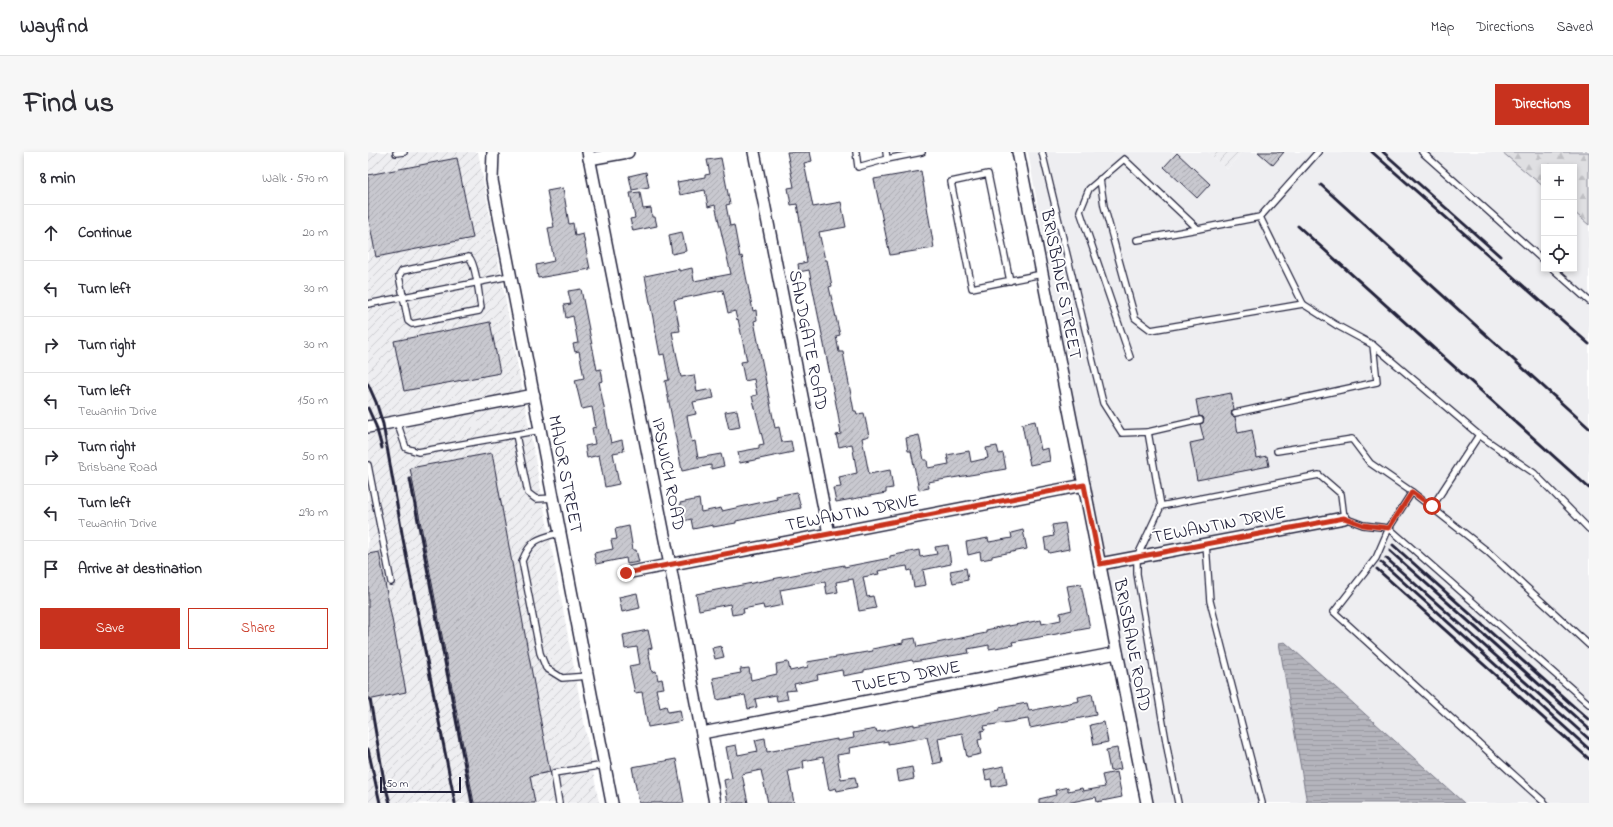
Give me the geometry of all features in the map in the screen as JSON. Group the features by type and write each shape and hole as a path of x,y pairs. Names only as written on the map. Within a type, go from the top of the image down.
{"street":[{"name":"MAJOR STREET","path":"493,152 492,180 612,803"},
{"path":"589,156 628,152"},
{"name":"SANDGATE ROAD","path":"754,152 829,534"},
{"name":"BRISBANE STREET","path":"1018,152 1072,423"},
{"name":"IPSWICH ROAD","path":"589,156 670,565 715,803"},
{"path":"368,427 534,395"},
{"name":"BRISBANE ROAD","path":"1072,423 1147,803"},
{"name":"TEWANTIN DRIVE","path":"626,573 1084,485"},
{"name":"TEWANTIN DRIVE","path":"1100,564 1344,518"},
{"name":"TWEED DRIVE","path":"702,733 1117,653"}],"lane":[{"path":"396,153 404,152"},
{"path":"856,152 858,167 922,152"},
{"path":"886,152 887,159"},
{"path":"1042,152 1103,403 1122,433 1148,432 1200,420"},
{"path":"1137,240 1260,217 1318,152"},
{"path":"1422,152 1541,258"},
{"path":"1130,357 1080,212 1089,189 1124,159 1198,229"},
{"path":"1010,281 988,174 951,182 972,288 1010,281 1042,274"},
{"path":"1100,179 1104,206 1135,318 1151,330 1303,304"},
{"path":"1260,217 1303,304 1336,325 1373,345 1479,435 1534,473 1589,529"},
{"path":"469,257 472,260 481,307 479,311 412,324 408,321 403,297 399,276 402,271 469,257"},
{"path":"1556,272 1589,301"},
{"path":"368,304 510,276"},
{"path":"1235,413 1377,382 1373,345"},
{"path":"396,422 406,448 418,452 540,430"},
{"path":"1148,432 1161,506 1137,557 1137,574 1178,803"},
{"path":"516,435 528,493 536,499 554,498"},
{"path":"1432,506 1479,435"},
{"path":"1277,451 1352,439 1370,463 1432,506 1487,551 1589,645"},
{"path":"368,465 391,582"},
{"path":"1161,506 1319,476 1341,494 1344,518 1363,525 1389,528 1589,704"},
{"path":"1412,492 1389,528 1376,558 1334,612 1545,803"},
{"path":"560,533 541,538 528,548 522,561 540,653 546,668 562,678 588,676"},
{"path":"1206,544 1210,601 1262,803"},
{"path":"559,803 554,773 605,766"}],"shaded area":[{"path":"368,152 478,152 599,803 368,803"},
{"path":"1028,152 1208,152 1227,169 1242,152 1502,152 1541,184 1541,272 1577,272 1577,215 1589,225 1589,803 1146,803"},
{"path":"1208,152 1242,152 1227,169"},
{"path":"1285,642 1464,803 1307,803 1279,643"}],"green space":[{"path":"1502,152 1589,152 1589,225 1577,215 1577,164 1541,164 1541,184"}],"building":[{"path":"787,152 810,152 812,161 804,163 813,207 841,202 846,227 819,232 825,260 827,260 832,286 829,287 840,335 836,336 839,352 843,352 854,411 856,411 857,414 864,413 869,436 862,438 869,474 890,470 893,488 886,489 886,493 836,502 833,488 841,487 839,477 857,473 852,444 839,447 836,435 841,434 838,414 809,270 799,272 798,264 807,262 797,204 791,205 788,188 794,187"},
{"path":"1258,152 1284,152 1273,165"},
{"path":"1177,153 1210,184 1197,198 1164,167"},
{"path":"457,158 473,238 376,257 368,215 368,175"},
{"path":"721,158 730,204 726,205 730,226 734,225 753,311 756,310 757,320 754,321 775,428 779,427 782,442 791,441 793,452 740,463 738,452 759,448 759,445 764,444 752,396 757,395 754,379 745,381 741,362 747,361 738,319 737,320 735,311 728,313 723,290 674,300 680,331 672,332 681,377 694,375 697,392 712,389 714,398 693,402 696,414 687,416 692,442 695,441 698,458 721,454 724,466 711,469 711,465 682,471 665,381 669,380 664,354 660,355 645,276 692,268 694,281 731,274 715,205 708,207 705,190 680,195 677,182 705,177 705,175 710,174 707,160"},
{"path":"921,171 934,248 890,255 874,179"},
{"path":"646,172 649,187 632,190 629,176"},
{"path":"563,188 569,224 573,223 575,236 583,234 590,269 538,278 536,265 554,261 548,228 554,227 547,191"},
{"path":"640,192 643,209 651,208 652,217 655,217 657,226 633,231 630,219 635,218 630,193"},
{"path":"682,232 686,251 672,254 669,235"},
{"path":"581,289 597,370 601,369 603,381 599,382 611,443 622,440 624,451 613,453 619,484 605,487 599,455 587,458 585,446 595,444 592,428 596,427 592,407 582,409 575,380 584,378 579,351 575,352 573,344 578,343 573,316 566,318 564,305 571,304 568,291"},
{"path":"490,322 500,373 404,391 394,341"},
{"path":"1231,393 1234,409 1231,414 1235,417 1238,433 1252,430 1257,458 1267,456 1269,466 1197,480 1190,443 1204,440 1200,424 1203,423 1204,419 1203,417 1199,416 1196,400"},
{"path":"737,410 740,427 729,429 725,412"},
{"path":"1035,421 1041,450 1048,448 1050,461 1030,465 1022,424"},
{"path":"919,435 924,460 927,460 928,468 949,464 947,455 969,451 971,462 988,458 986,448 997,446 999,454 1003,453 1006,469 928,482 929,488 919,490 911,451 908,451 906,438"},
{"path":"492,453 550,772 530,776 535,803 474,803 410,468"},
{"path":"797,492 801,508 736,521 736,523 693,529 691,519 684,521 680,503 699,499 701,512 721,508 722,511 777,499 776,496"},
{"path":"1065,523 1069,549 1049,553 1048,550 1046,550 1044,538 1054,536 1052,525"},
{"path":"629,526 633,550 636,550 639,562 627,564 626,558 596,564 594,553 613,549 611,540 617,539 615,529"},
{"path":"1023,530 1027,549 992,556 992,558 981,560 980,552 968,555 966,542 988,538 989,542 1012,538 1011,533"},
{"path":"948,545 951,564 923,570 926,585 914,587 911,570 908,571 907,566 878,571 879,574 863,577 867,597 873,596 876,608 859,611 853,579 836,582 838,592 827,594 825,582 780,590 783,605 764,609 763,605 743,609 744,613 732,615 730,604 699,610 696,594 844,565 844,567 890,558 890,556 919,550 920,557 937,554 935,547"},
{"path":"379,552 406,692 368,700 368,554"},
{"path":"966,568 968,580 953,583 950,571"},
{"path":"1081,584 1090,628 1012,642 1013,645 989,649 989,645 968,649 969,653 913,662 912,660 843,676 842,670 817,675 818,679 794,684 796,690 786,691 788,699 777,701 776,695 755,699 757,707 748,709 745,695 717,700 713,678 741,673 740,669 749,668 751,680 777,674 776,664 788,662 790,671 808,667 807,662 873,651 872,649 903,643 903,640 915,638 917,647 986,633 986,630 1009,625 1041,620 1042,624 1061,620 1060,613 1072,610 1067,586"},
{"path":"637,593 640,608 622,612 619,597"},
{"path":"648,630 652,648 648,649 652,672 656,671 658,680 662,679 664,688 656,689 660,708 666,706 668,712 680,710 682,721 648,727 642,692 635,693 629,666 640,664 637,647 625,649 623,635"},
{"path":"721,646 724,657 715,659 712,648"},
{"path":"1092,694 1096,715 1030,728 1028,719 984,726 985,730 981,731 982,739 978,740 981,754 967,757 962,733 938,738 942,762 933,764 927,737 888,744 888,741 849,748 850,753 837,755 841,779 855,777 857,787 837,791 836,788 829,790 823,757 803,761 804,768 788,771 794,803 768,803 761,770 742,774 748,803 728,803 724,780 732,778 726,747 736,745 738,755 758,751 755,740 765,738 767,752 837,739 837,741 854,738 853,733 876,729 877,732 914,724 914,726 1000,710 999,708 1027,703 1029,711 1079,701 1078,697"},
{"path":"1104,722 1108,742 1094,745 1090,725"},
{"path":"1117,748 1121,769 1110,771 1106,750"},
{"path":"676,759 684,803 639,803 632,767"},
{"path":"1004,766 1007,784 992,787 991,779 986,780 984,770"},
{"path":"912,767 914,779 899,782 897,770"},
{"path":"1117,772 1122,797 1097,802 1096,797 1067,803 1039,803 1039,799 1056,795 1055,790 1068,787 1068,791 1082,788 1083,791 1105,787 1102,775"}],"railway":[{"path":"1372,152 1589,344"},
{"path":"1383,152 1500,256"},
{"path":"1321,185 1589,428"},
{"path":"1298,226 1589,488"},
{"path":"368,384 383,424 403,539 455,803"},
{"path":"368,408 376,426 382,448"},
{"path":"410,479 472,803"},
{"path":"1393,545 1589,720"},
{"path":"1390,551 1589,729"},
{"path":"1386,558 1589,739"},
{"path":"1381,562 1589,749"},
{"path":"1377,569 1589,759"},
{"path":"370,699 384,781 390,803"},
{"path":"368,749 380,803"}],"route":[{"path":"626,573 1084,485 1100,564 1344,518 1363,525 1389,528 1412,492 1432,506"}]}
